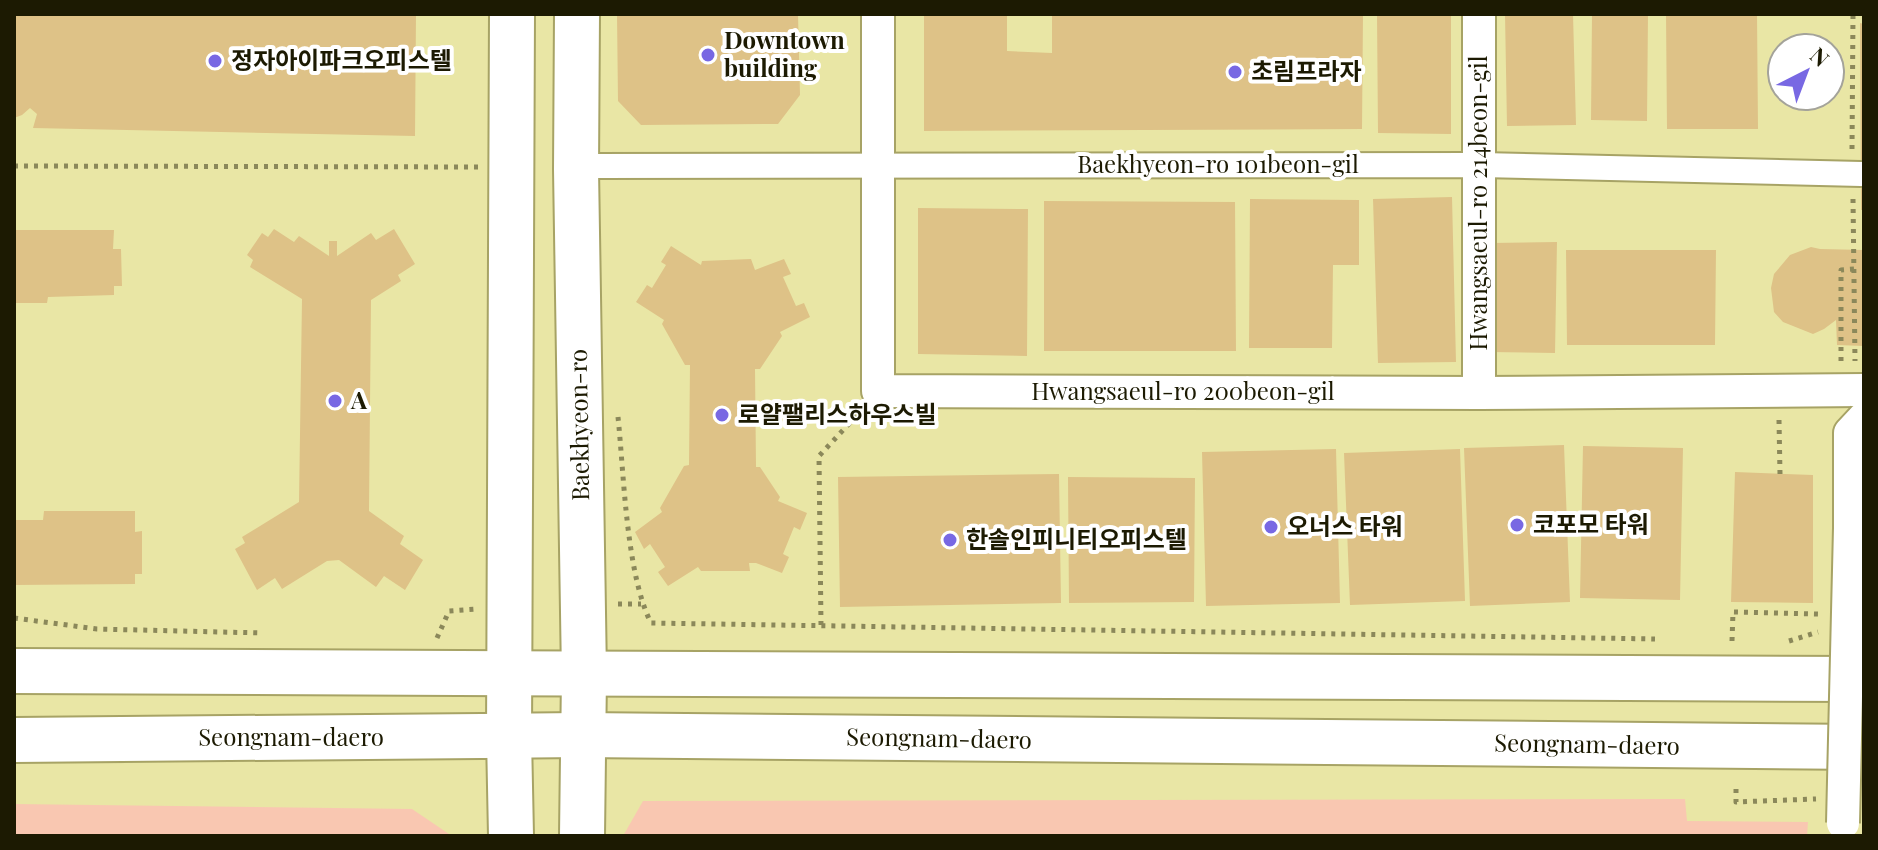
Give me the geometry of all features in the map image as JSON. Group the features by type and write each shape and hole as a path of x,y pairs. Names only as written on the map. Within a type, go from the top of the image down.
{"main road":[{"path":"511,836 512,14"},
{"name":"Baekhyeon-ro","path":"577,14 576,169 584,675 582,836"},
{"path":"14,671 1864,679"},
{"name":"Seongnam-daero","path":"14,740 581,735 1864,747"}],"street":[{"path":"878,14 878,391"},
{"name":"Hwangsaeul-ro 214beon-gil","path":"1479,14 1479,393"},
{"name":"Baekhyeon-ro 101beon-gil","path":"576,169 594,166 1481,165 1861,174"},
{"name":"Hwangsaeul-ro 200beon-gil","path":"878,391 1479,393 1864,390"},
{"path":"1842,830 1850,433 1864,418"}],"path":[{"path":"14,166 444,166 510,169"},
{"path":"1841,368 1841,270 1855,269"},
{"path":"1855,291 1855,337"},
{"path":"821,625 819,456 878,391"},
{"path":"1779,391 1780,474"},
{"path":"641,604 651,623 1668,640"},
{"path":"423,637 438,638 449,611"},
{"path":"1732,641 1733,612 1819,614"},
{"path":"14,618 97,629 267,633"},
{"path":"1775,641 1790,641 1819,632"},
{"path":"1716,640 1747,641"},
{"path":"1736,789 1736,802 1817,799"}],"shaded area":[{"path":"1685,799 1687,821 1808,822 1807,836 623,836 643,801"},
{"path":"14,804 412,809 452,836 14,836"}],"building":[{"name":"정자아이파크오피스텔","path":"14,14 416,14 415,136 33,128 37,114 30,108 14,118"},
{"name":"Downtown building","path":"617,14 798,14 800,95 778,124 641,125 618,101"},
{"path":"924,14 1007,14 1007,51 1052,53 1052,14 1363,14 1362,129 924,131"},
{"path":"1377,14 1451,14 1451,134 1378,133"},
{"path":"1505,14 1573,14 1576,125 1507,126"},
{"path":"1592,14 1648,14 1647,121 1591,120"},
{"path":"1666,14 1757,14 1758,129 1667,129"},
{"path":"1860,23 1864,24 1864,210 1861,210"},
{"path":"1452,197 1456,362 1378,363 1373,199"},
{"path":"1250,199 1359,200 1359,265 1333,265 1332,348 1249,348"},
{"path":"1044,201 1235,202 1236,351 1044,351"},
{"path":"918,208 1028,209 1027,356 918,354"},
{"name":"A","path":"274,229 294,242 299,236 329,256 329,241 337,241 337,256 371,233 376,240 394,229 415,264 398,275 401,281 371,300 369,511 404,536 400,544 423,560 405,590 384,576 376,587 339,560 327,561 282,589 275,578 257,590 235,549 245,543 242,537 299,502 302,299 250,267 253,260 247,255 262,233 268,237"},
{"path":"14,230 114,230 113,249 121,249 122,286 114,286 114,295 48,297 47,303 14,303"},
{"path":"1557,242 1555,353 1489,352 1491,243"},
{"name":"로얄팰리스하우스빌","path":"671,246 701,265 702,261 751,259 755,270 784,259 791,274 783,277 796,306 804,303 810,317 780,332 782,336 760,369 755,369 756,467 760,467 780,497 778,501 807,513 800,530 794,527 783,554 789,557 782,573 756,563 749,563 750,571 701,571 698,567 668,586 658,572 665,567 650,544 644,549 635,532 662,512 660,508 684,466 689,465 690,365 685,365 662,324 664,320 636,302 647,285 652,288 666,265 661,262"},
{"path":"1811,247 1864,250 1864,346 1837,345 1836,320 1813,334 1783,322 1774,312 1771,288 1774,274 1790,255"},
{"path":"1566,250 1716,250 1715,345 1567,345"},
{"name":"코포모 타워","path":"1564,445 1570,602 1470,606 1464,448"},
{"path":"1583,446 1683,448 1680,600 1580,598"},
{"name":"오너스 타워","path":"1336,449 1340,603 1206,606 1202,452"},
{"path":"1460,449 1465,601 1350,605 1344,453"},
{"path":"1735,472 1813,475 1813,603 1731,602"},
{"name":"한솔인피니티오피스텔","path":"1059,474 1061,603 840,607 838,477"},
{"path":"1068,477 1195,478 1194,602 1069,603"},
{"path":"44,511 135,511 135,532 142,531 142,574 135,574 135,584 14,585 14,520 43,520"}],"place":[{"name":"Downtown building","path":"708,55"},
{"name":"정자아이파크오피스텔","path":"215,61"},
{"name":"초림프라자","path":"1235,72"},
{"name":"A","path":"335,401"},
{"name":"로얄팰리스하우스빌","path":"722,415"},
{"name":"코포모 타워","path":"1517,525"},
{"name":"오너스 타워","path":"1271,527"},
{"name":"한솔인피니티오피스텔","path":"950,540"}]}
